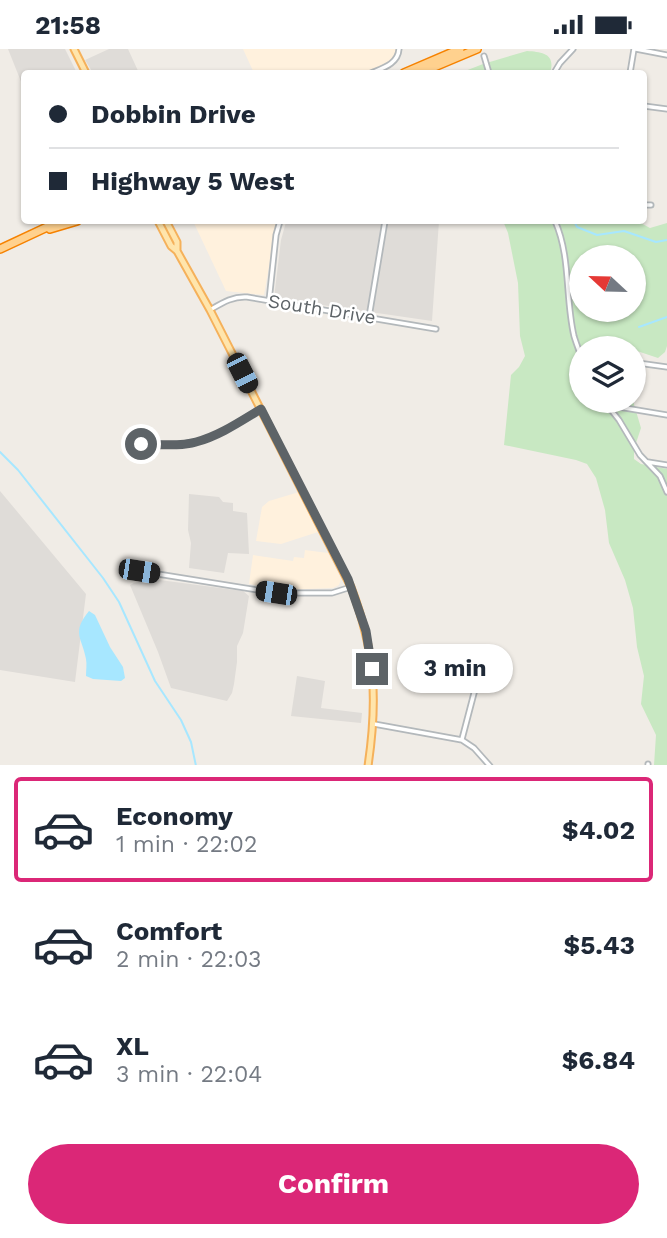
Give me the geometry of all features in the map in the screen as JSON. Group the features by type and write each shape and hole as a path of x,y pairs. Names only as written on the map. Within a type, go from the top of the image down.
{"highway":[{"path":"411,70 460,49"},
{"path":"428,70 477,49"},
{"path":"0,249 54,224"},
{"path":"39,232 67,224"}],"main road":[{"path":"74,49 84,70"},
{"path":"160,224 210,310 351,587 366,631 373,680 374,724 368,765"},
{"path":"168,224 177,243 177,251"}],"street":[{"path":"378,70 395,60 399,49"},
{"path":"556,70 573,49"},
{"path":"631,70 635,49 667,55"},
{"path":"484,56 488,70"},
{"path":"647,106 667,109"},
{"path":"269,301 279,224"},
{"path":"369,317 384,224"},
{"path":"556,224 567,268 575,336"},
{"name":"South Drive","path":"210,310 239,297 436,329"},
{"path":"646,364 667,367"},
{"path":"141,444 197,442 261,409"},
{"path":"646,411 667,415"},
{"path":"614,413 640,455 660,476 667,492"},
{"path":"648,462 667,465"},
{"path":"139,571 276,593 332,593 351,587"},
{"path":"462,740 479,674"},
{"path":"374,724 462,740 490,765"}],"shaded area":[{"path":"8,49 65,49 76,70 21,70 21,82"},
{"path":"109,49 128,49 138,70 91,70 85,60"},
{"path":"243,49 398,49 390,62 374,70 253,70"},
{"path":"194,224 276,224 264,295 226,291"},
{"path":"285,224 439,224 432,321 274,298"},
{"path":"0,491 86,594 75,682 0,670"},
{"path":"299,492 318,532 281,544 256,541 262,507 269,501"},
{"path":"189,494 219,497 223,502 233,503 233,511 247,513 249,554 228,553 224,573 189,568"},
{"path":"305,550 328,553 341,579 339,585 333,588 283,590 249,584 253,555 293,561 294,557 304,558"},
{"path":"152,579 243,591 249,596 243,633 237,646 234,684 227,701 171,688 130,585"},
{"path":"297,676 325,681 321,708 362,713 361,723 291,716"}],"green space":[{"path":"527,51 547,55 551,67 550,70 468,70"},
{"path":"667,223 665,352 658,358 646,354 646,336 569,336 569,413 637,413 641,428 634,449 634,459 641,464 667,469 667,765 654,765 656,735 641,704 644,676 637,647 633,608 625,580 609,543 605,510 596,478 587,464 576,460 504,445 511,375 525,356 520,336 518,283 504,224 643,224 650,228"}],"water":[{"path":"89,611 95,615 123,667 125,678 121,681 86,676 86,659 79,630"}],"waterway":[{"path":"576,224 597,235 624,231 656,242 667,240"},
{"path":"639,327 667,317"},
{"path":"0,452 18,470 119,602 155,681 181,720 191,742 196,765"}],"route":[{"path":"141,444 197,442 261,409 348,579 366,631 372,669"}]}
